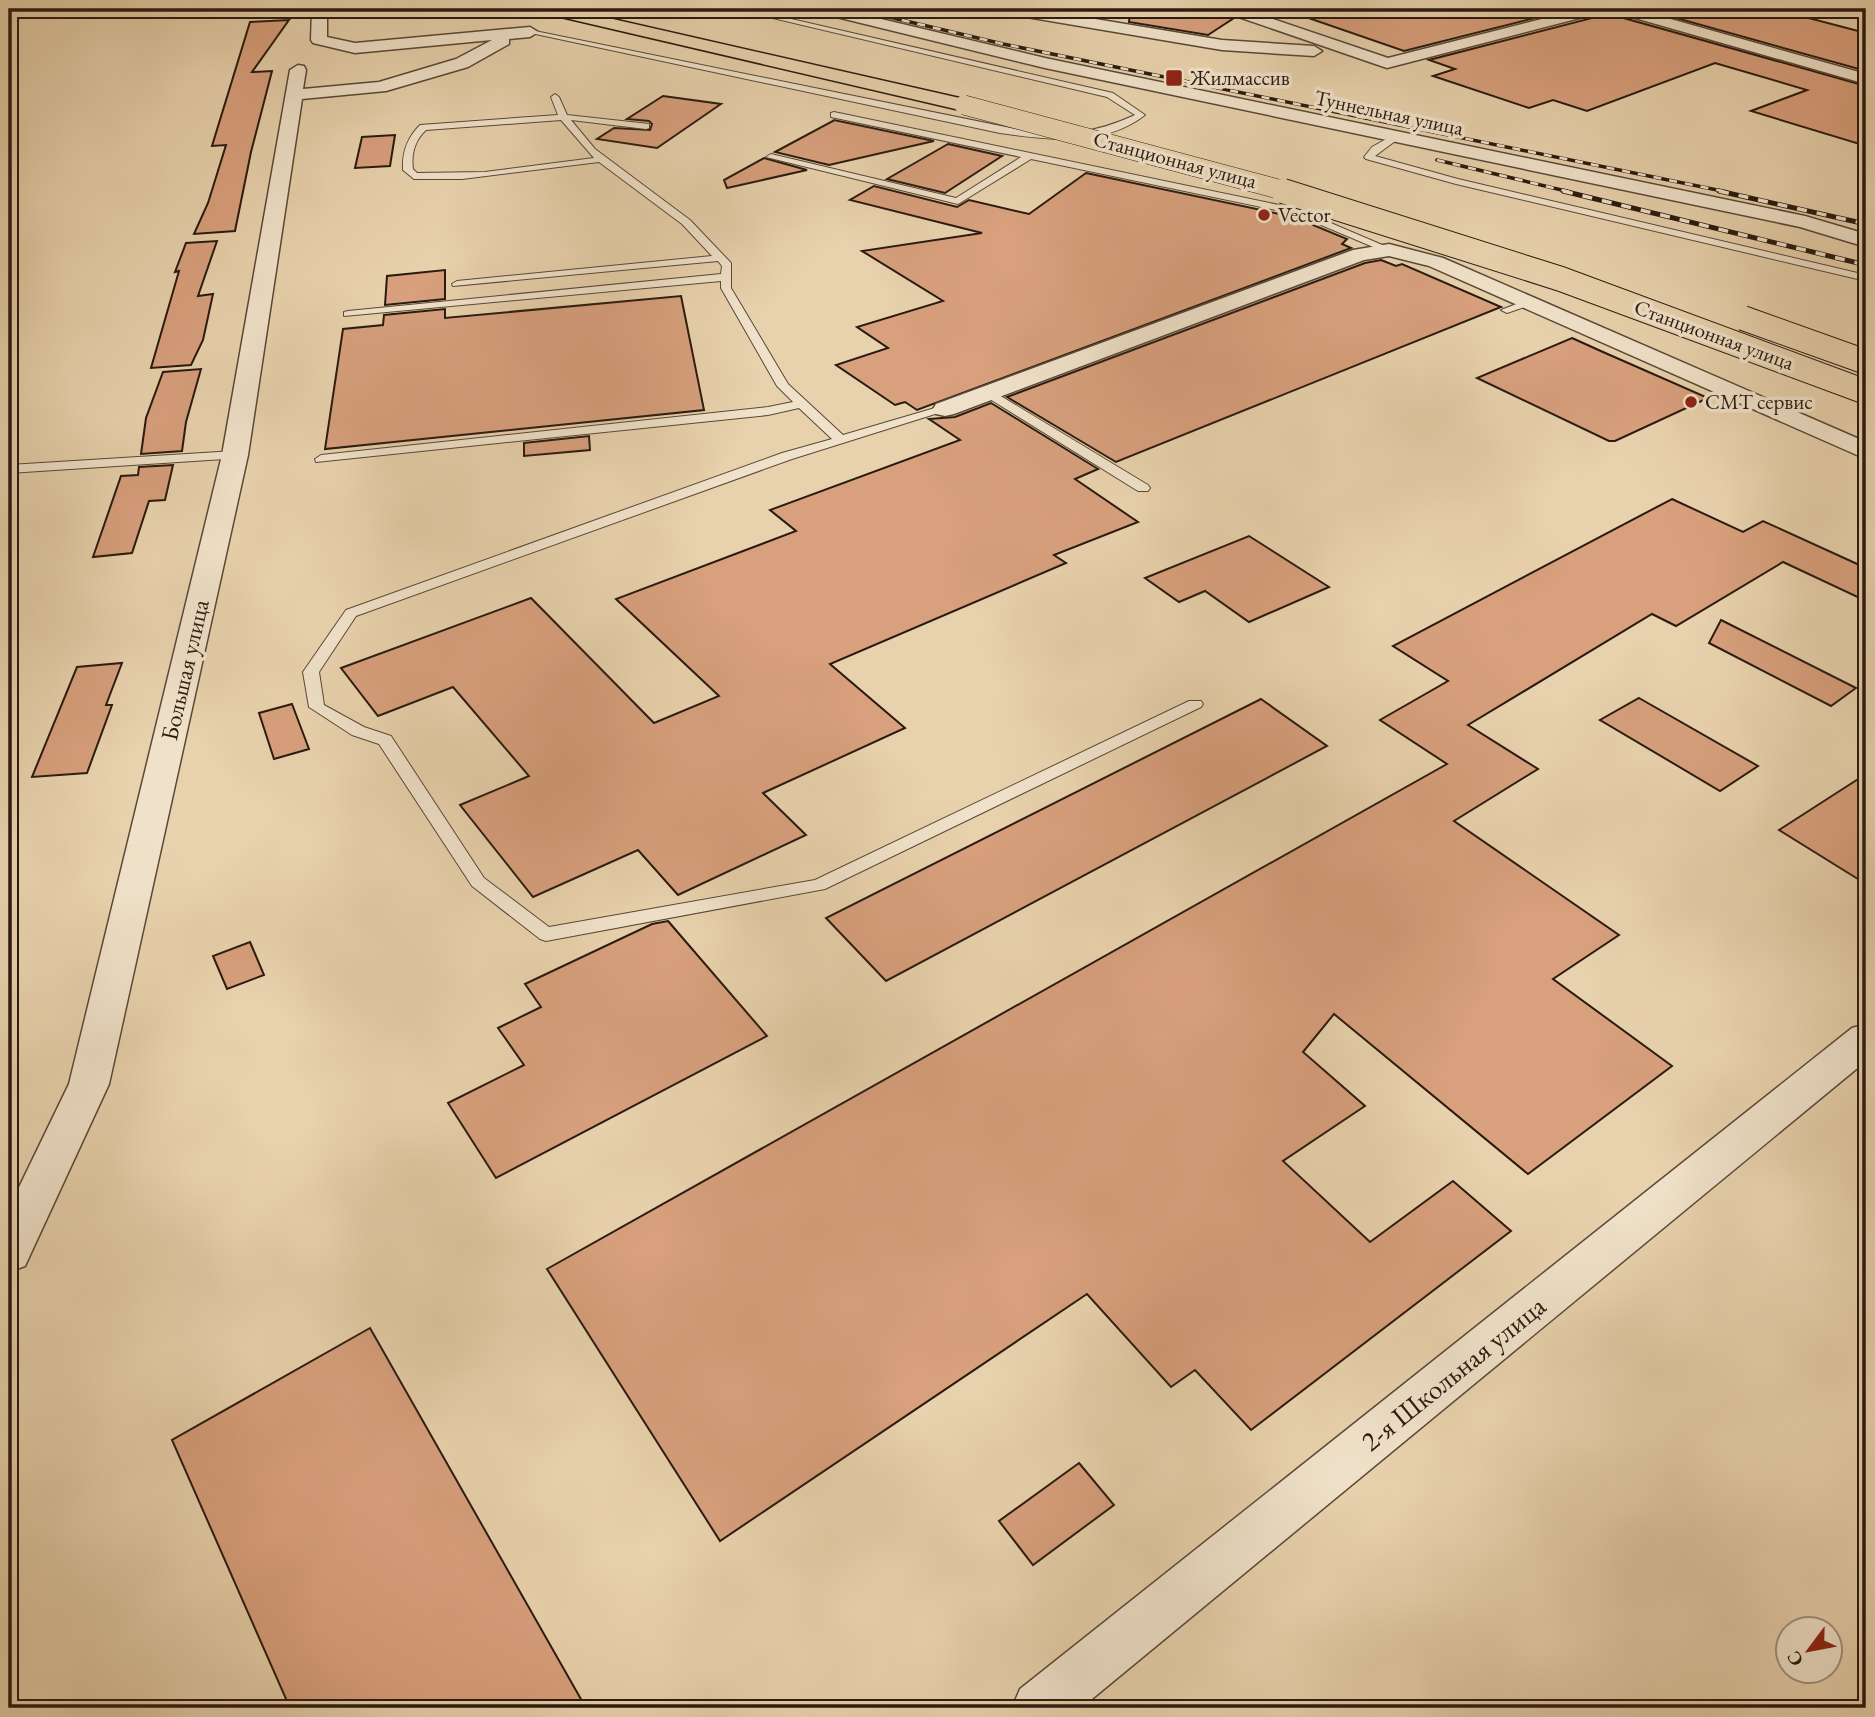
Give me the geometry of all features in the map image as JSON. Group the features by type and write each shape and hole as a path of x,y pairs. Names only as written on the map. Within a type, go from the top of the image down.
{"main road":[{"name":"Станционная улица","path":"548,9 964,105 1217,170 1458,243 1555,276 1866,392"},
{"name":"Станционная улица","path":"992,92 1152,133"},
{"name":"Станционная улица","path":"1723,311 1866,362"}],"street":[{"path":"319,9 319,40 355,48 524,32"},
{"name":"Туннельная улица","path":"821,9 1045,64 1805,222 1866,241"},
{"path":"1009,9 1208,42 1320,52 1353,51"},
{"path":"1229,9 1388,63 1598,9"},
{"path":"1619,9 1866,79"},
{"name":"Большая улица","path":"9,1253 89,1084 235,455 296,82 380,87 462,63 524,32"},
{"path":"1180,58 1208,42"},
{"name":"Станционная улица","path":"945,409 1360,254 1389,250 1436,262 1518,306 1866,452"},
{"name":"2-я Школьная улица","path":"1039,1708 1866,1039"}],"lane":[{"path":"524,32 1000,130 1052,138 1065,139 1112,130 1141,115 1110,95 739,9"},
{"path":"555,97 564,117 577,135 603,159 689,225 727,265 726,288 783,386 842,440"},
{"path":"834,115 1298,212 1389,250"},
{"path":"603,159 490,176 414,176 408,170 407,158 414,136 423,127 564,117 646,126"},
{"path":"1395,137 1375,149 1369,158 1455,181 1866,278"},
{"path":"771,158 958,201 1029,156"},
{"path":"457,284 720,258"},
{"path":"348,314 726,277"},
{"path":"989,393 1143,488"},
{"path":"321,459 768,411 800,404"},
{"path":"945,409 787,456 351,612 311,673 317,706 358,731 385,740 478,882 545,934 819,885 1195,704"},
{"path":"9,469 235,455"}],"building":[{"path":"1130,9 1218,9 1234,18 1208,35 1129,22"},
{"path":"1294,9 1571,9 1404,51 1294,13"},
{"path":"1608,9 1613,15 1866,86 1866,146 1751,111 1807,90 1715,63 1587,111 1553,100 1529,108 1433,76 1455,69 1429,60 1604,15"},
{"path":"1644,9 1774,9 1866,33 1866,71"},
{"path":"289,20 252,72 272,71 251,152 235,231 194,234 208,203 226,145 212,146 250,22"},
{"path":"663,96 721,104 657,148 597,139 614,128 650,130 652,124 649,121 627,119"},
{"path":"834,120 934,141 829,165 775,152"},
{"path":"395,135 390,166 355,168 362,137"},
{"path":"948,144 1002,156 945,193 887,179"},
{"path":"764,158 807,170 727,188 724,180"},
{"path":"1086,173 1294,217 1347,239 1342,244 1351,248 917,410 905,402 895,405 836,365 888,348 857,327 943,301 862,251 982,233 850,200 874,186 957,207 969,200 1029,214"},
{"path":"217,241 198,296 213,294 203,340 191,365 151,368 179,271 175,272 186,243"},
{"path":"1381,260 1396,266 1402,264 1501,307 1116,462 1007,397 1365,263"},
{"path":"445,270 445,299 385,305 387,276"},
{"path":"681,296 704,410 325,449 343,329 383,325 384,315 445,309 445,318"},
{"path":"1572,338 1708,398 1615,441 1609,441 1477,378"},
{"path":"201,369 186,422 182,451 141,454 146,418 163,372"},
{"path":"991,403 1098,469 1075,479 1138,522 1054,555 1066,563 830,664 905,728 763,793 806,835 678,895 638,850 533,897 460,805 529,776 453,687 378,716 341,668 531,598 654,723 719,696 616,599 796,531 770,510 960,440 929,419 955,417"},
{"path":"589,436 590,450 524,456 524,443"},
{"path":"173,465 165,500 149,501 132,553 93,557 121,476 138,475 139,467"},
{"path":"1672,499 1743,532 1763,521 1866,568 1866,601 1783,562 1676,626 1652,614 1468,725 1538,769 1454,821 1619,935 1553,979 1672,1066 1528,1174 1334,1014 1303,1052 1365,1106 1283,1161 1370,1242 1453,1181 1511,1231 1251,1430 1195,1370 1171,1387 1087,1294 720,1541 547,1269 1447,764 1380,720 1448,681 1393,646"},
{"path":"1249,536 1329,587 1249,622 1205,591 1179,602 1145,578"},
{"path":"1721,620 1856,688 1831,706 1709,643"},
{"path":"122,663 106,705 112,705 87,773 32,777 77,667"},
{"path":"1639,698 1758,766 1720,791 1600,720"},
{"path":"1261,699 1327,746 886,981 826,918"},
{"path":"292,704 309,749 274,759 259,713"},
{"path":"1866,774 1866,884 1779,830"},
{"path":"668,921 767,1036 496,1178 448,1103 524,1065 498,1028 541,1007 525,984 652,924"},
{"path":"250,942 264,975 227,989 213,956"},
{"path":"370,1328 586,1708 290,1708 172,1440"},
{"path":"1079,1463 1114,1505 1033,1565 999,1521"}],"railway":[{"path":"855,9 1003,44 1727,192"},
{"path":"1437,160 1570,192"},
{"path":"1563,191 1866,265"},
{"path":"1719,191 1866,224"}],"place":[{"name":"Жилмассив","path":"1174,78"},
{"name":"Vector","path":"1264,215"},
{"name":"СМТ сервис","path":"1691,402"}]}
